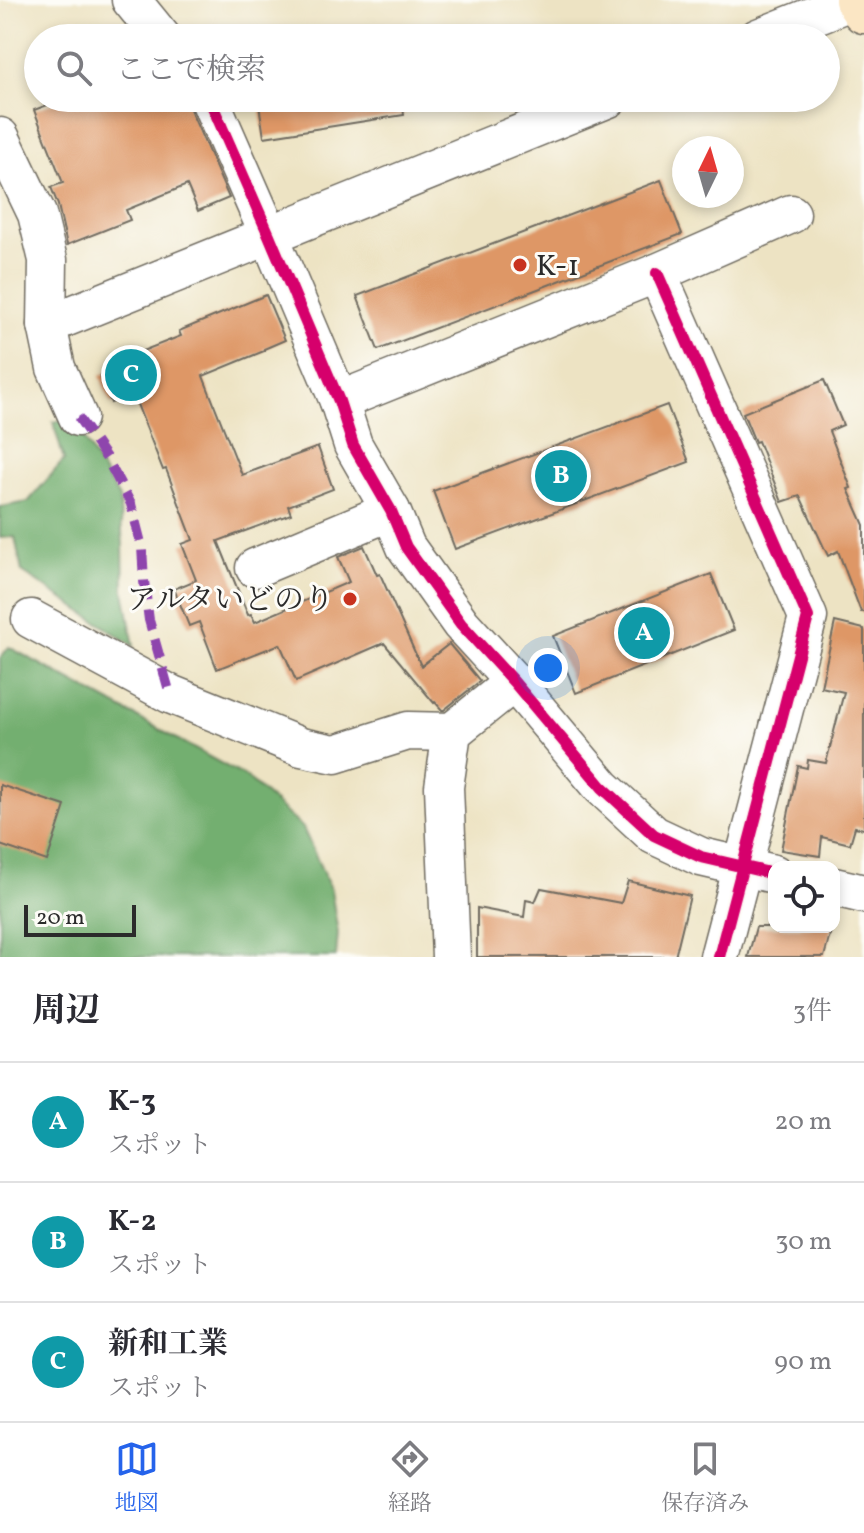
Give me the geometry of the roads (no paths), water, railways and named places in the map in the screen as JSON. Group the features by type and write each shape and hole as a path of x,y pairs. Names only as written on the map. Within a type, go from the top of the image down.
{"street":[{"path":"131,0 151,24"},
{"path":"794,24 855,0 864,11"},
{"path":"215,112 339,401 353,445 391,511 406,547 461,624 602,787 654,835 701,857 758,870"},
{"path":"47,325 574,112"},
{"path":"0,137 37,214 48,260 47,325 56,368 78,417"},
{"path":"339,401 657,273 791,214"},
{"path":"657,273 808,617 758,870 719,957"},
{"path":"255,568 391,511"},
{"path":"31,619 170,694 301,747 335,754 408,731 452,732 514,682"},
{"path":"451,957 444,787 452,732"},
{"path":"840,888 864,894"}],"place":[{"name":"K-1","path":"520,265"},
{"name":"新和工業","path":"131,375"},
{"name":"K-2","path":"561,476"},
{"name":"アルタいどのり","path":"350,599"},
{"name":"K-3","path":"644,633"}]}
